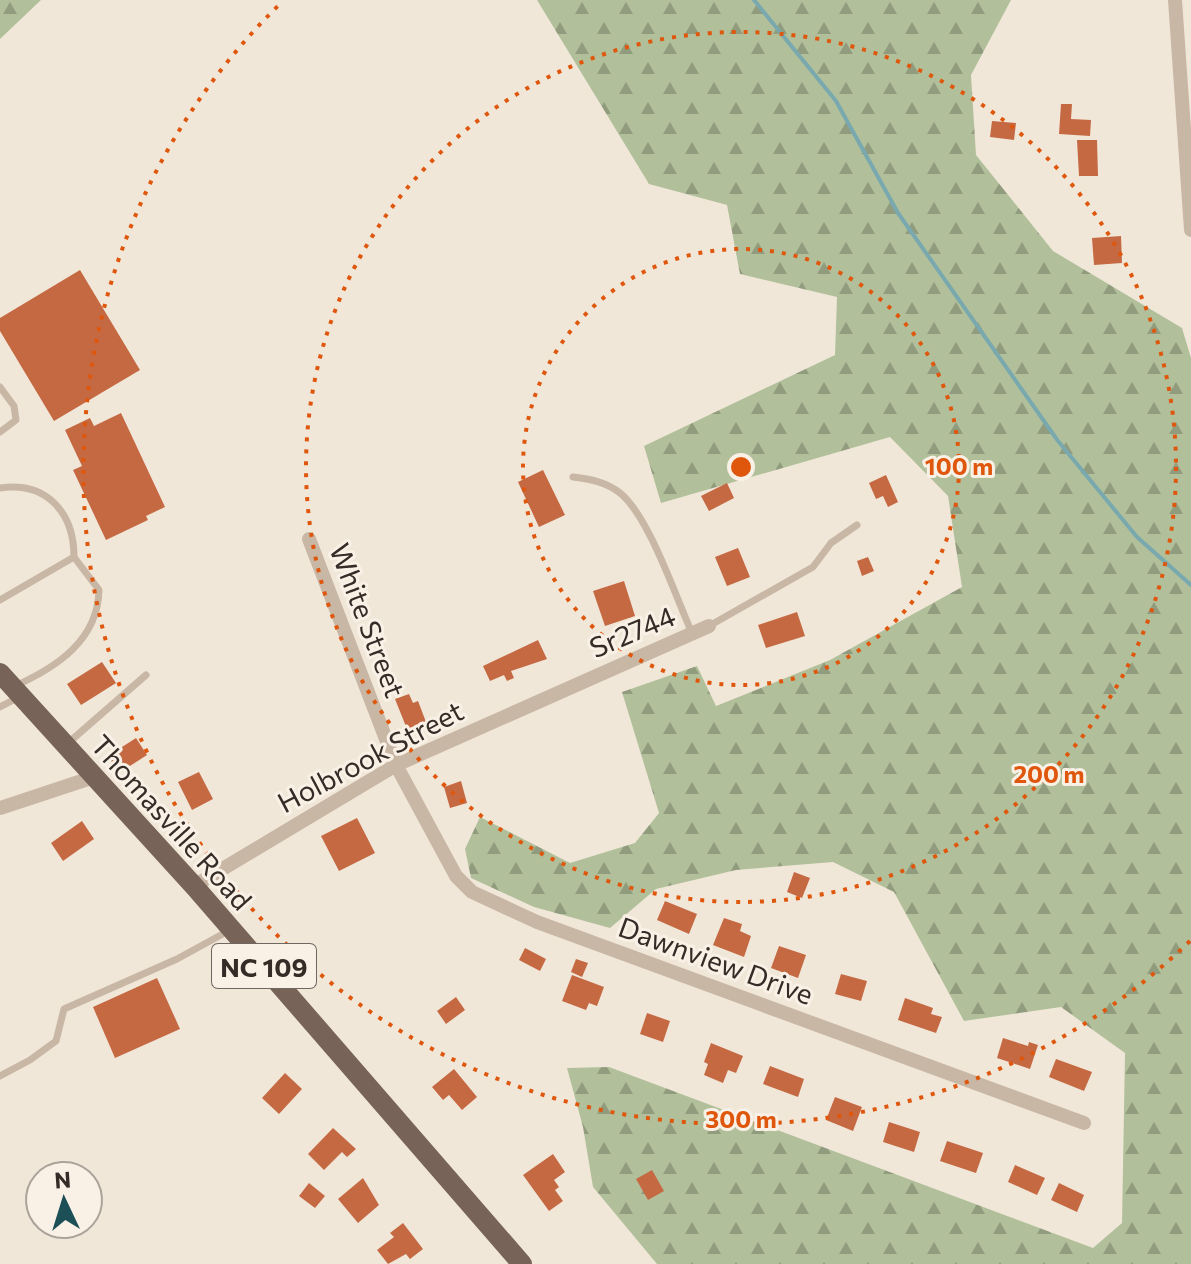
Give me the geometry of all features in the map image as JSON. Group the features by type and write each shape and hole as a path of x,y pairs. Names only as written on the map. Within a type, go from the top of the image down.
{"main road":[{"name":"Thomasville Road","path":"11,685 232,929 522,1264"}],"street":[{"path":"1175,0 1191,230"},
{"name":"White Street","path":"309,539 396,765"},
{"name":"Sr2744","path":"575,683 709,626"},
{"name":"Holbrook Street","path":"194,886 396,765 575,683"},
{"name":"Dawnview Drive","path":"396,765 456,876 472,892 537,922 1084,1123"},
{"path":"0,808 94,777"}],"lane":[{"path":"0,387 14,406 16,420 0,432"},
{"path":"573,477 597,480 620,492 637,511 692,633"},
{"path":"0,488 29,488 52,497 67,517 74,538 74,557 99,590 99,611 85,636 62,660 11,685 0,707"},
{"path":"709,626 813,567 831,543 857,525"},
{"path":"0,600 74,557"},
{"path":"65,746 146,675"},
{"path":"0,1076 56,1041 64,1009 177,959 232,929"}],"green space":[{"path":"0,0 41,0 0,39"},
{"path":"537,0 1011,0 971,75 976,155 1053,251 1182,328 1191,358 1191,1264 657,1264 593,1187 583,1127 567,1068 609,1067 1093,1248 1122,1223 1125,1053 1061,1007 964,1021 894,892 833,862 736,870 656,889 610,928 534,907 471,878 465,849 480,817 570,863 635,843 659,813 622,692 697,666 716,706 830,660 962,587 948,496 890,437 661,503 644,446 835,355 837,297 740,274 727,205 649,184"}],"building":[{"path":"1061,104 1072,104 1071,119 1091,120 1090,136 1059,134"},
{"path":"992,121 1016,123 1014,140 990,137"},
{"path":"1077,140 1097,140 1098,176 1079,176"},
{"path":"1121,236 1122,263 1094,265 1092,238"},
{"path":"80,270 140,370 54,421 0,331 0,318"},
{"path":"121,413 165,507 146,516 148,520 106,540 73,470 82,466 65,430 90,418 94,426"},
{"path":"543,470 565,515 539,527 518,482"},
{"path":"886,475 898,502 888,507 883,496 876,499 869,483"},
{"path":"727,483 734,498 709,511 701,496"},
{"path":"738,548 750,577 727,586 715,557"},
{"path":"868,557 874,571 862,576 857,561"},
{"path":"624,581 635,616 605,626 593,591"},
{"path":"797,612 805,636 766,648 758,625"},
{"path":"538,640 547,659 511,671 514,678 507,681 504,675 490,681 483,666"},
{"path":"102,662 116,683 81,705 67,684"},
{"path":"409,694 413,703 418,701 426,722 407,729 395,699"},
{"path":"136,738 147,755 119,773 108,756"},
{"path":"199,772 213,799 192,810 178,782"},
{"path":"461,781 467,803 450,808 444,787"},
{"path":"357,818 375,853 339,871 321,836"},
{"path":"82,821 94,839 63,861 51,843"},
{"path":"794,872 810,878 802,898 787,892"},
{"path":"665,901 697,914 689,934 657,920"},
{"path":"724,918 742,924 740,931 751,936 744,957 713,945"},
{"path":"779,946 806,955 798,978 771,968"},
{"path":"525,948 546,959 540,971 519,960"},
{"path":"576,959 588,963 582,977 571,972"},
{"path":"841,974 867,981 861,1001 835,994"},
{"path":"572,975 604,987 597,1006 589,1003 586,1010 562,1001"},
{"path":"157,978 180,1029 115,1058 93,1007"},
{"path":"456,997 465,1010 446,1024 437,1011"},
{"path":"905,998 933,1008 931,1014 942,1017 936,1033 898,1020"},
{"path":"647,1013 670,1021 663,1042 640,1034"},
{"path":"1003,1038 1028,1046 1029,1042 1038,1045 1030,1069 997,1058"},
{"path":"711,1043 743,1056 736,1073 728,1070 723,1083 704,1075 708,1064 704,1062"},
{"path":"1056,1059 1092,1072 1084,1091 1049,1077"},
{"path":"770,1066 804,1079 798,1097 763,1084"},
{"path":"454,1069 477,1097 462,1110 449,1095 443,1100 432,1087"},
{"path":"285,1073 302,1089 279,1114 262,1098"},
{"path":"835,1097 862,1107 853,1131 826,1120"},
{"path":"889,1122 920,1132 914,1152 883,1142"},
{"path":"333,1128 356,1149 347,1157 342,1152 324,1170 308,1154"},
{"path":"947,1141 983,1153 976,1173 940,1161"},
{"path":"553,1154 565,1172 554,1180 559,1187 555,1190 563,1201 549,1211 523,1175"},
{"path":"1015,1165 1045,1178 1037,1195 1008,1182"},
{"path":"652,1170 664,1191 648,1200 636,1179"},
{"path":"363,1178 379,1205 358,1223 338,1199"},
{"path":"309,1183 325,1196 315,1208 299,1196"},
{"path":"1059,1183 1084,1195 1077,1212 1051,1200"},
{"path":"403,1223 423,1249 410,1259 406,1254 388,1264 377,1250 394,1237 390,1233"}],"waterway":[{"path":"754,0 836,101 898,213 1058,441 1137,537 1191,585"}]}
